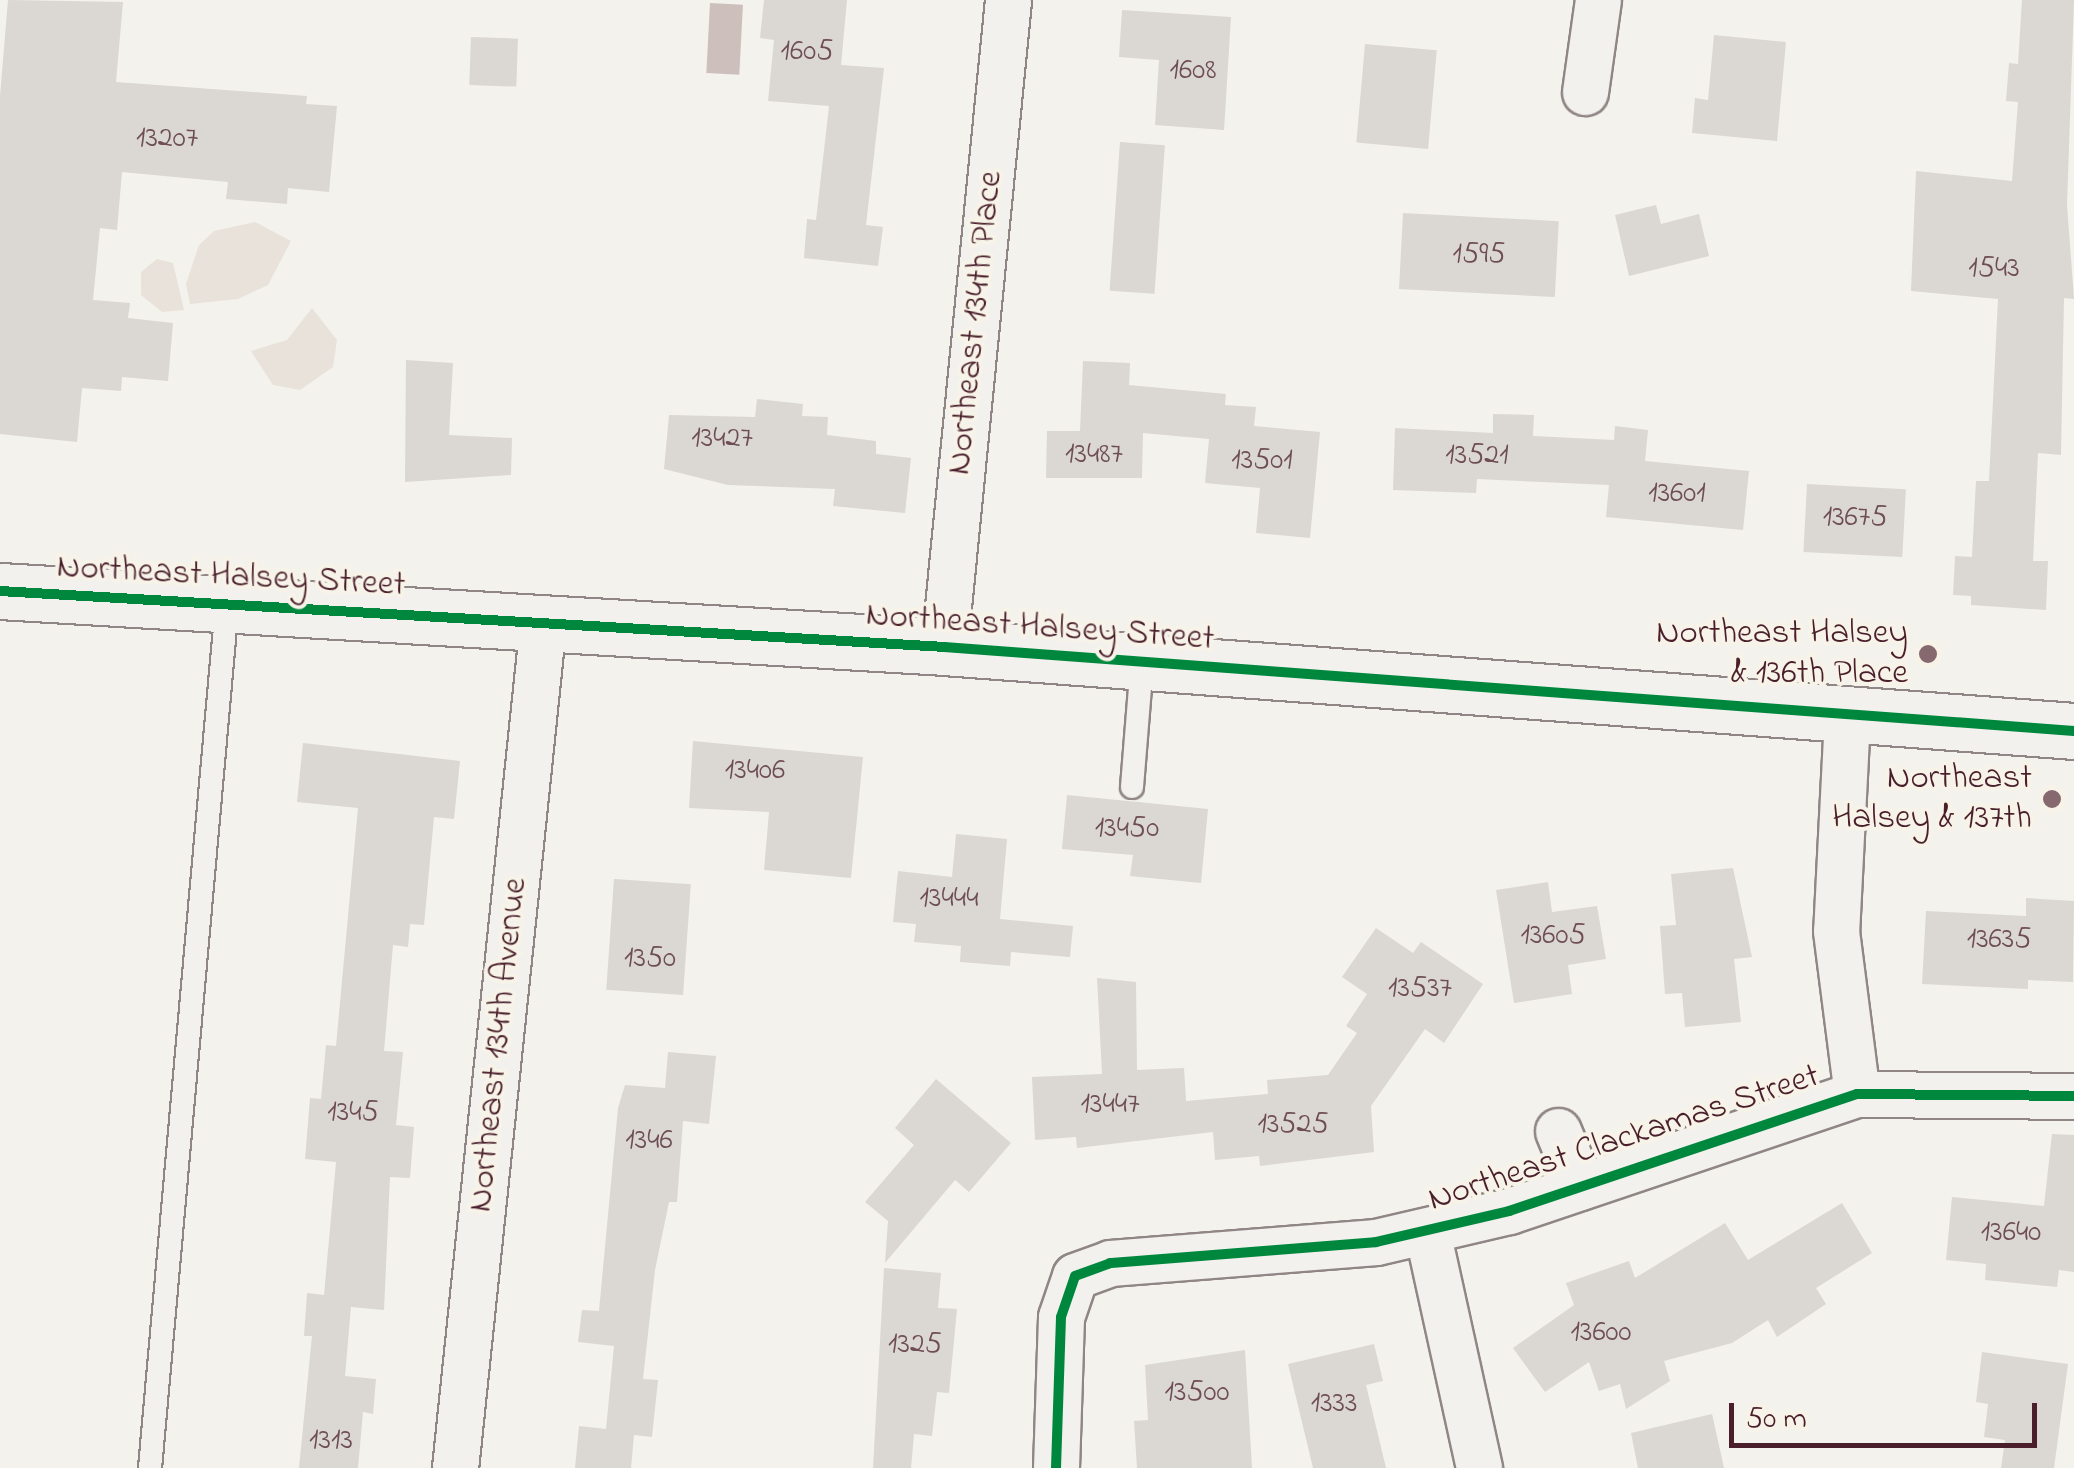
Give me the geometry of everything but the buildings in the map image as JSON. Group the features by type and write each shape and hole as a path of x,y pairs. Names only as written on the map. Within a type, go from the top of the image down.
{"main road":[{"name":"Northeast Halsey Street","path":"0,591 944,647 2074,731"}],"street":[{"name":"Northeast 134th Place","path":"944,647 1008,0"},
{"path":"1585,92 1598,0"},
{"name":"Northeast 134th Avenue","path":"455,1468 543,622"},
{"path":"1847,717 1836,931 1857,1094"},
{"name":"Northeast Clackamas Street","path":"1056,1468 1061,1317 1075,1276 1152,1257 1376,1242 1426,1231 1581,1186 1857,1094 2074,1096"},
{"name":"Northeast Clackamas Street","path":"1558,1130 1581,1186"},
{"path":"1426,1231 1479,1468"}],"lane":[{"path":"150,1466 227,605"},
{"path":"1132,787 1142,664"}],"shaded area":[{"path":"710,3 743,5 739,75 706,73"},
{"path":"255,222 291,241 268,285 238,299 190,304 186,284 199,245 214,231"},
{"path":"157,259 173,263 184,310 162,312 141,295 141,272"},
{"path":"312,308 337,340 333,367 300,390 273,385 251,351 287,340"}],"cycle path":[{"path":"0,591 944,647 2074,731"},
{"path":"1056,1468 1061,1317 1075,1276 1110,1263 1376,1242 1509,1211 1857,1094 2074,1096"}],"place":[{"name":"Northeast Halsey & 136th Place","path":"1928,654"},
{"name":"Northeast Halsey & 137th","path":"2052,799"}]}
